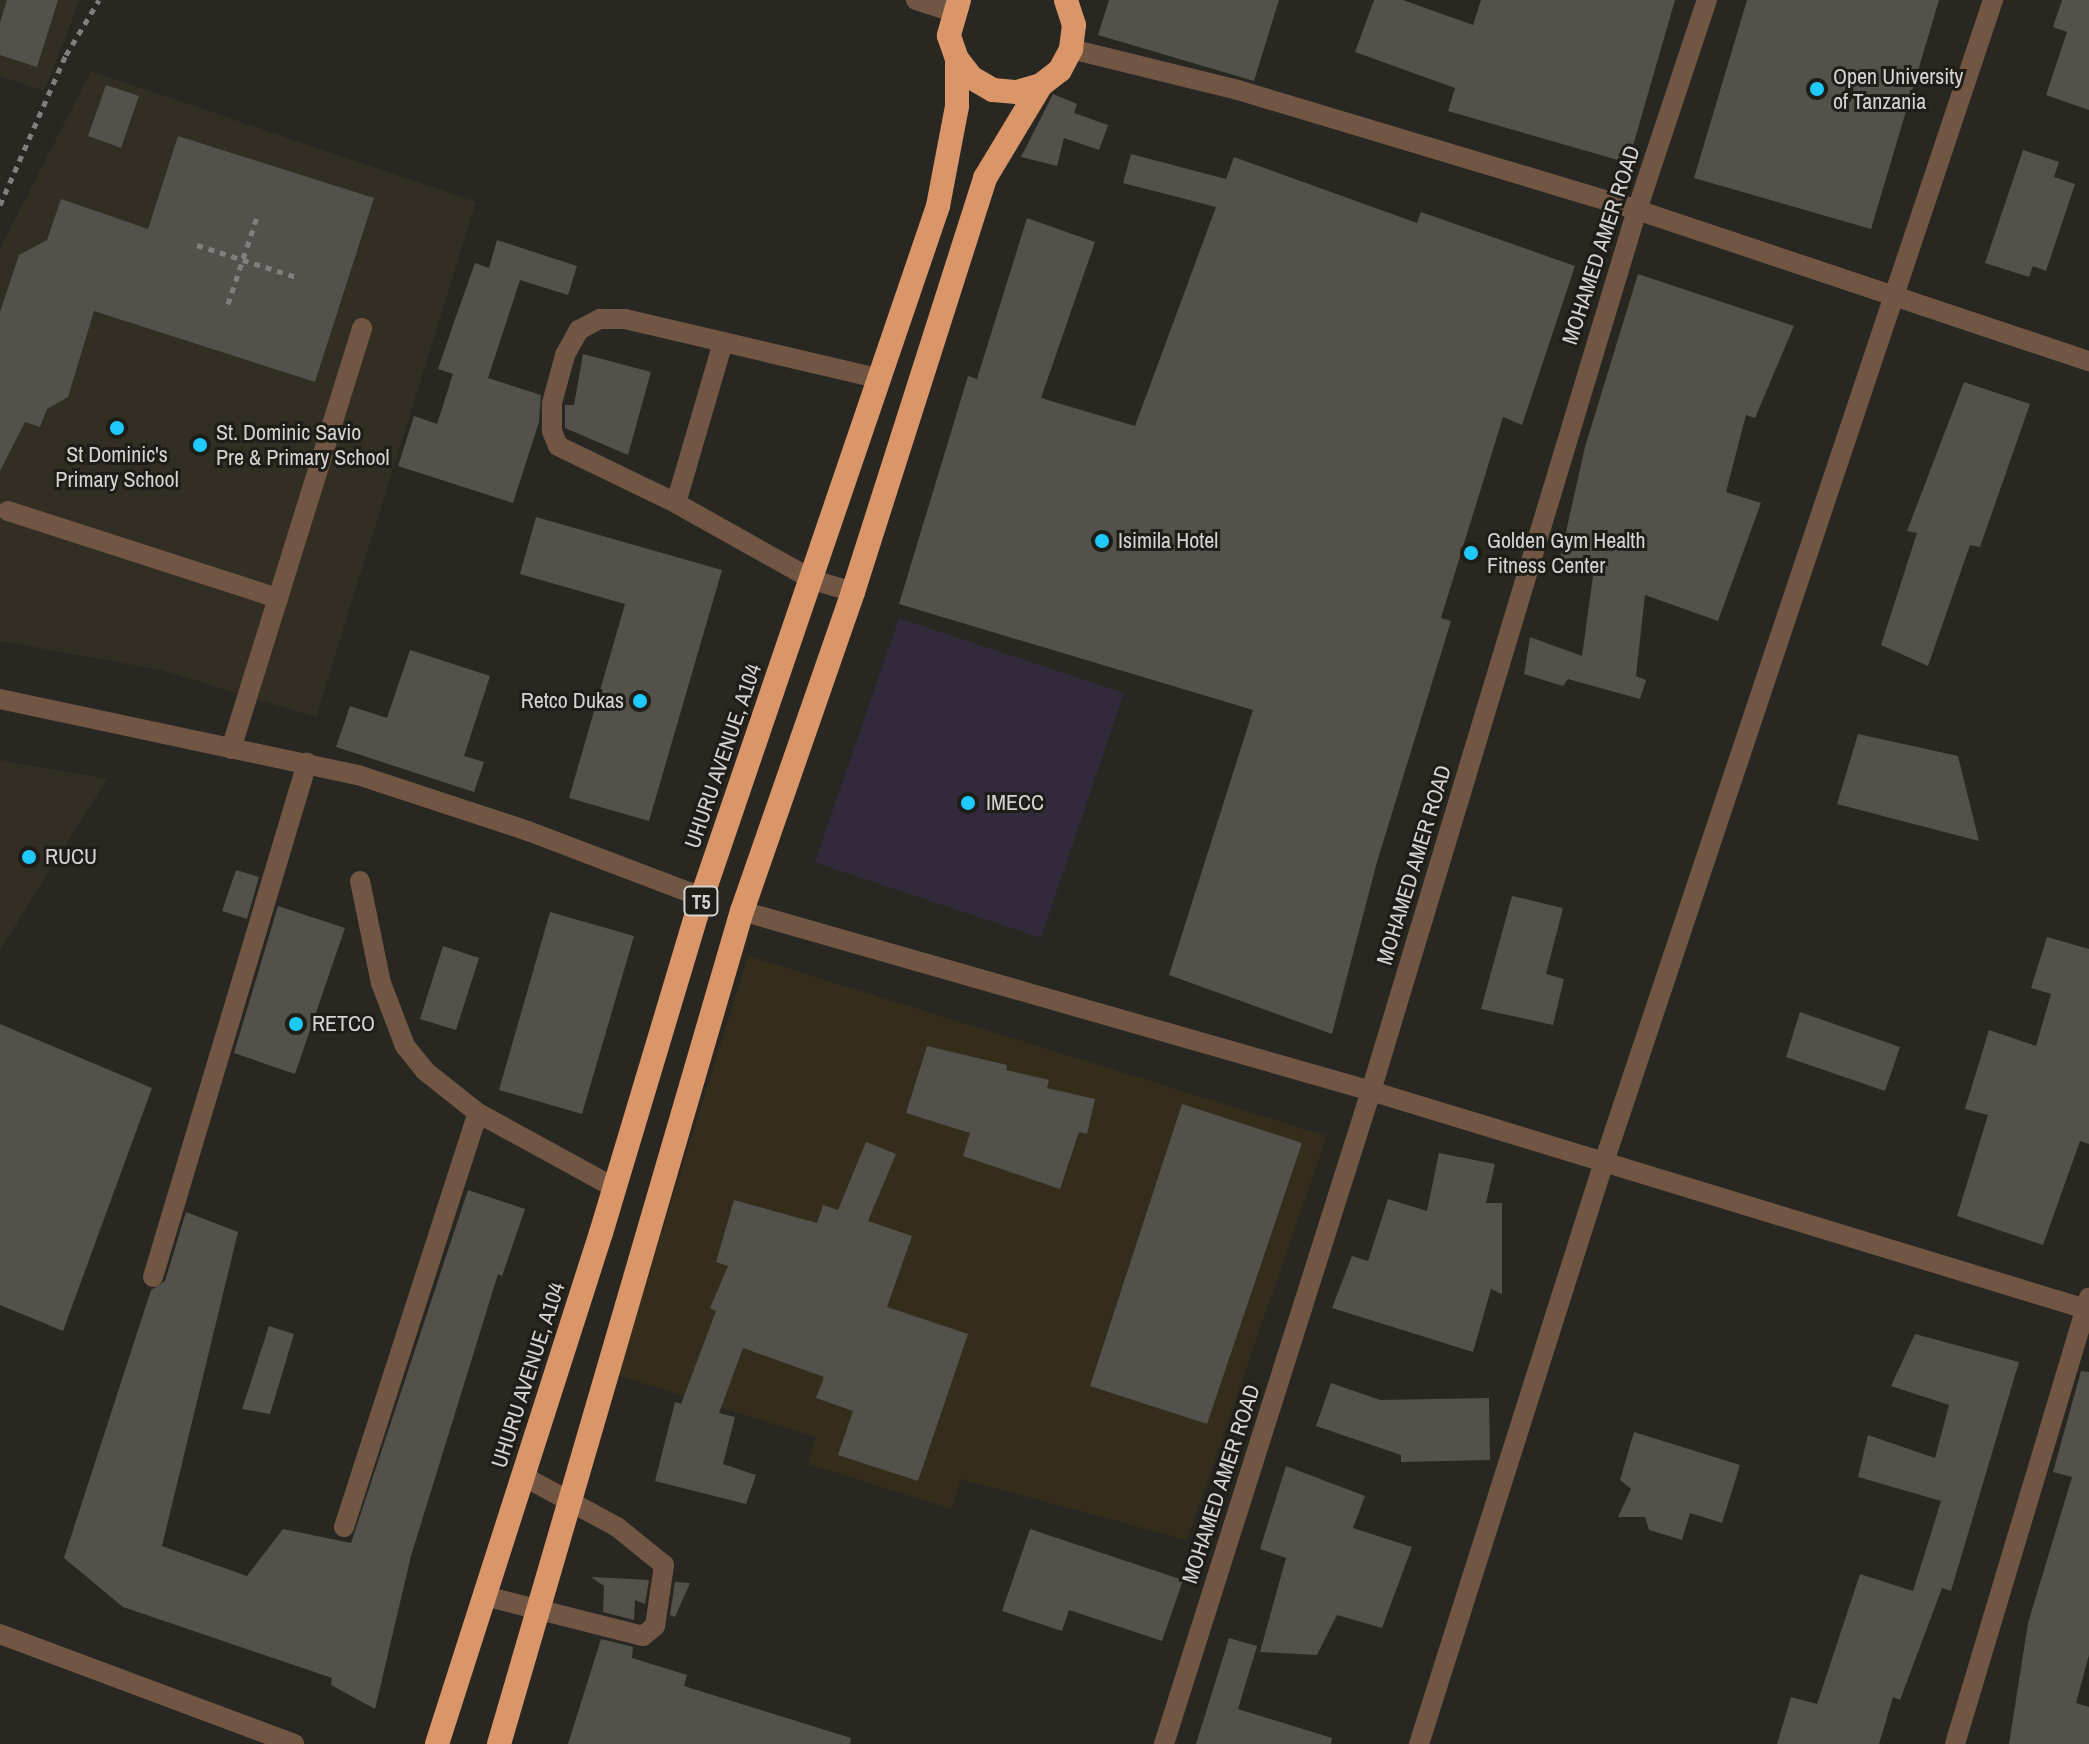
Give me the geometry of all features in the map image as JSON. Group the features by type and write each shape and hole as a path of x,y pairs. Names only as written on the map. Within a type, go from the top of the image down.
{"highway":[{"path":"1066,0 1072,37"},
{"path":"957,59 972,78 993,90 1017,92 1041,85 1060,70 1072,37 1072,0"},
{"name":"UHURU AVENUE, A104","path":"437,1744 702,897 813,580 949,161 957,59 949,36 956,6"},
{"name":"T5","path":"499,1744 742,911 853,592 985,178 1041,85"}],"street":[{"path":"916,0 956,6"},
{"name":"MOHAMED AMER ROAD","path":"1164,1744 1371,1091 1637,210 1707,0"},
{"path":"1419,1744 1603,1165 1993,0"},
{"path":"1072,37 1637,210 2089,361"},
{"path":"853,592 813,580 676,503 558,446 552,431 552,403 565,355 579,330 600,319 625,319 880,379"},
{"path":"231,749 362,328"},
{"path":"676,503 723,342"},
{"path":"8,511 278,598"},
{"path":"0,699 307,763 528,831 702,897"},
{"path":"153,1277 307,763"},
{"path":"360,881 381,983 405,1046 425,1071 478,1113 613,1187"},
{"path":"742,911 1371,1091 1603,1165 2088,1306 1955,1744"},
{"path":"344,1527 478,1113"},
{"path":"485,1596 536,1612 643,1636 655,1626 664,1565 569,1497 523,1476"},
{"path":"0,1634 294,1744"}],"path":[{"path":"0,205 66,55 99,0"},
{"path":"228,304 257,217"},
{"path":"197,245 296,277"}],"shaded area":[{"path":"0,0 80,0 44,91 0,76"},
{"name":"St. Dominic Savio Pre & Primary School","path":"91,71 476,202 316,717 161,670 0,641 0,249"},
{"path":"899,618 1124,693 1041,938 815,862"},
{"name":"RUCU","path":"0,760 107,779 0,950"},
{"path":"748,956 1327,1136 1187,1540 961,1479 952,1509 808,1464 816,1437 617,1375"}],"building":[{"path":"7,0 58,0 37,67 0,55 0,23"},
{"path":"1109,0 1279,0 1254,81 1098,35"},
{"path":"1374,0 1403,0 1473,25 1481,0 1675,0 1628,163 1448,111 1455,88 1355,52"},
{"name":"Open University of Tanzania","path":"1747,0 1939,0 1871,229 1694,178"},
{"path":"2062,0 2089,0 2089,110 2046,95 2067,32 2053,27"},
{"path":"106,85 139,96 121,148 88,136"},
{"path":"1053,94 1077,104 1074,113 1108,125 1099,150 1064,138 1057,166 1021,157"},
{"path":"178,136 374,198 315,382 94,311 68,397 47,409 40,427 25,422 0,471 0,312 19,255 47,240 61,199 148,229"},
{"path":"2023,150 2059,162 2054,177 2075,184 2046,271 2033,266 2029,277 1985,263"},
{"path":"1131,154 1226,179 1234,157 1417,223 1421,212 1575,266 1522,425 1503,417 1441,618 1451,621 1377,862 1332,1034 1169,975 1253,710 899,604 968,376 977,379 1027,218 1095,242 1041,398 1135,426 1216,207 1123,183"},
{"path":"497,240 577,266 568,295 520,280 488,378 541,395 539,422 513,503 398,466 414,416 437,424 453,374 438,369 475,263 489,268"},
{"path":"1638,274 1794,326 1755,418 1746,415 1726,492 1761,503 1718,621 1645,595 1636,676 1646,680 1640,699 1568,679 1563,686 1524,674 1530,637 1582,656 1593,576 1559,563 1585,447"},
{"path":"583,354 651,372 628,455 565,428 565,405 574,405"},
{"path":"1964,382 2030,404 1980,547 1970,545 1928,666 1881,645 1917,533 1907,531"},
{"name":"Retco Dukas","path":"536,517 722,570 649,821 569,798 625,604 520,574"},
{"path":"410,650 490,676 464,756 484,762 474,792 336,747 350,706 387,718"},
{"path":"1858,734 1958,756 1979,841 1837,804"},
{"path":"236,870 259,877 247,919 222,911"},
{"path":"1512,896 1563,908 1546,974 1564,979 1553,1025 1481,1009"},
{"path":"278,906 345,928 295,1074 234,1053"},
{"path":"550,912 634,936 582,1114 499,1090"},
{"path":"2047,937 2089,949 2089,1144 2080,1141 2043,1245 1957,1216 1988,1115 1965,1109 1989,1030 2036,1046 2051,994 2031,988"},
{"path":"443,946 479,958 456,1030 420,1019"},
{"path":"1800,1012 1900,1047 1885,1091 1786,1057"},
{"path":"0,1024 152,1088 63,1331 0,1305"},
{"path":"927,1046 1007,1065 1006,1070 1049,1080 1047,1088 1095,1099 1087,1134 1079,1132 1060,1189 963,1156 970,1133 906,1113"},
{"path":"1182,1104 1302,1143 1207,1424 1090,1386"},
{"path":"866,1142 896,1154 868,1221 912,1236 887,1307 968,1334 918,1481 838,1455 853,1411 816,1398 824,1377 743,1348 719,1413 735,1417 723,1464 756,1475 746,1504 655,1481 675,1402 681,1404 716,1311 710,1308 728,1266 716,1262 734,1200 817,1223 823,1205 838,1210"},
{"path":"1439,1153 1495,1164 1486,1203 1502,1203 1502,1294 1491,1289 1473,1352 1332,1308 1352,1256 1368,1261 1388,1199 1427,1211"},
{"path":"468,1190 525,1209 502,1276 498,1274 411,1556 375,1709 331,1685 332,1678 123,1607 64,1558 151,1290 165,1281 186,1212 238,1232 162,1546 247,1576 283,1529 351,1543"},
{"path":"269,1326 294,1334 270,1414 242,1409"},
{"path":"1915,1334 2019,1362 1951,1591 1942,1588 1900,1700 1893,1697 1879,1744 1777,1744 1791,1697 1817,1704 1860,1574 1913,1591 1941,1501 1858,1477 1868,1435 1935,1458 1949,1405 1891,1386"},
{"path":"2081,1371 2089,1372 2089,1655 2076,1703 2089,1707 2089,1744 2009,1744 2028,1623 2072,1477 2053,1472"},
{"path":"1331,1383 1380,1400 1489,1398 1490,1460 1401,1462 1401,1455 1316,1426"},
{"path":"1634,1432 1740,1465 1722,1523 1690,1513 1682,1540 1649,1530 1645,1517 1618,1517 1631,1489 1620,1480"},
{"path":"1286,1466 1365,1496 1353,1528 1412,1547 1382,1628 1337,1615 1317,1655 1260,1652 1286,1558 1260,1549"},
{"path":"1030,1529 1183,1580 1162,1641 1069,1610 1062,1631 1002,1611"},
{"path":"591,1577 649,1580 645,1604 635,1600 634,1620 603,1612 604,1586"},
{"path":"675,1582 690,1583 675,1617 670,1615"},
{"path":"1229,1638 1257,1646 1238,1709 1332,1738 1331,1744 1196,1744"},
{"path":"601,1639 633,1647 632,1658 687,1675 684,1686 851,1738 850,1744 568,1744"}],"place":[{"name":"Open University of Tanzania","path":"1817,89"},
{"name":"St Dominic's Primary School","path":"117,428"},
{"name":"St. Dominic Savio Pre & Primary School","path":"200,445"},
{"name":"Isimila Hotel","path":"1102,541"},
{"name":"Golden Gym Health Fitness Center","path":"1471,553"},
{"name":"Retco Dukas","path":"640,701"},
{"name":"IMECC","path":"968,803"},
{"name":"RUCU","path":"29,857"},
{"name":"RETCO","path":"296,1024"}]}
